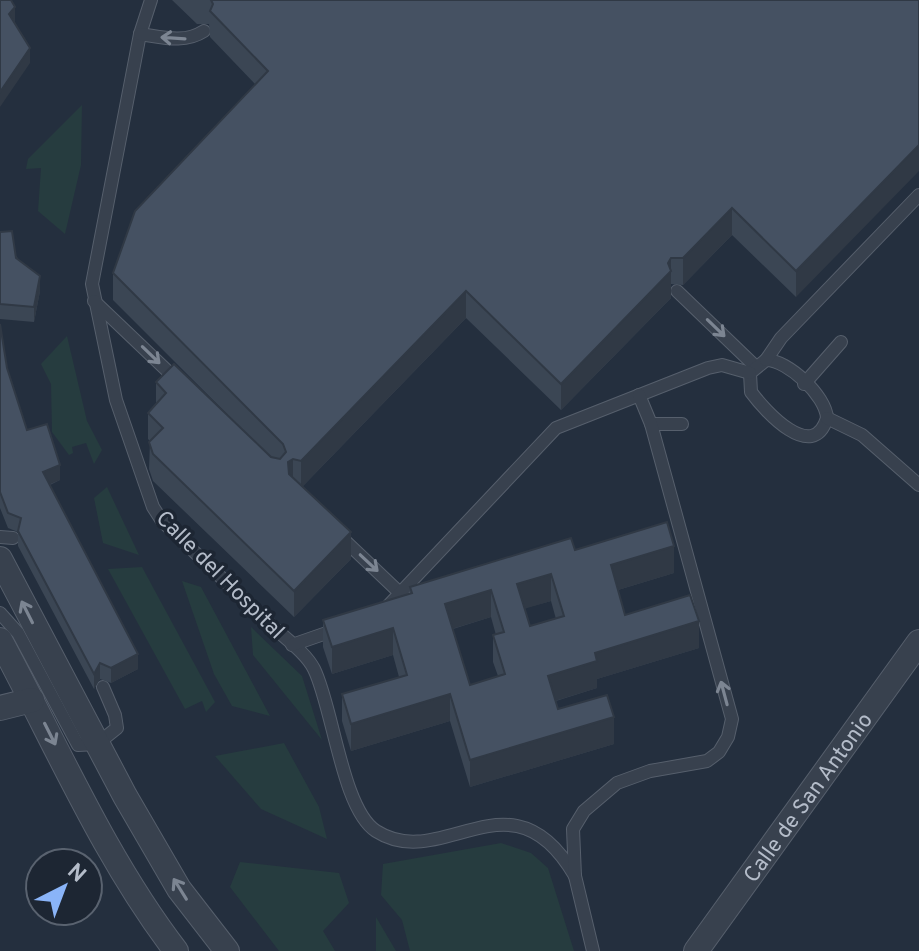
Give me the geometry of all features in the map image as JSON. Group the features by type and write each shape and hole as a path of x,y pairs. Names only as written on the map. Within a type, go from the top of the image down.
{"street":[{"path":"0,559 97,744 179,889 227,951"},
{"path":"0,640 149,917 176,951"},
{"name":"Calle de San Antonio","path":"696,951 919,642"},
{"path":"0,708 32,700"}],"lane":[{"name":"Calle del Hospital","path":"151,0 140,34 92,284 116,400 153,507 170,529 312,666 350,788 362,818 373,830 389,838 406,841 498,824 530,828 554,846 575,876"},
{"path":"140,34 181,39 193,38 204,31"},
{"path":"827,418 815,435 803,437 792,432 751,392 757,366 919,195"},
{"path":"677,291 757,366"},
{"path":"94,301 187,390"},
{"path":"804,384 841,342"},
{"path":"370,617 381,613 401,594 556,428 722,365 757,366 780,362 822,402 827,418 862,435 919,485"},
{"name":"Calle del Hospital","path":"593,951 575,876 573,829 601,793 650,771 707,761 719,752 732,719 651,424 639,395"},
{"path":"651,424 682,424"},
{"path":"328,525 401,594"},
{"path":"0,613 18,633 78,745 97,744 117,728 103,687"},
{"path":"292,645 347,626"}],"green space":[{"path":"82,105 81,165 65,234 38,211 41,168 26,169 28,159"},
{"path":"67,336 87,421 102,450 94,464 86,443 72,447 73,453 69,455 52,432 51,384 41,364"},
{"path":"107,487 139,555 103,543 94,498"},
{"path":"142,567 215,702 206,712 202,701 185,709 108,569"},
{"path":"182,581 201,587 270,716 232,706 214,674"},
{"path":"251,627 302,676 322,740 253,655"},
{"path":"284,743 319,807 327,839 261,809 215,756"},
{"path":"501,843 531,853 548,868 574,951 410,951 402,920 381,895 383,864"},
{"path":"240,862 339,873 349,903 323,931 335,951 279,951 230,887"},
{"path":"376,917 396,951 376,951"}],"building":[{"path":"0,0 11,0 15,7 9,14 30,48 0,92"},
{"path":"211,0 919,0 919,145 796,271 732,208 683,258 671,258 668,263 671,271 561,384 466,291 301,461 293,459 288,462 289,474 351,532 294,591 153,454 149,442 163,428 148,413 166,393 156,382 174,364 271,457 280,459 286,452 283,444 113,273 135,211 268,71 210,11"},
{"path":"12,231 16,258 40,276 34,307 0,304 0,232"},
{"path":"0,324 7,368 27,430 47,424 60,465 43,472 138,654 111,668 100,663 94,674 18,531 21,518 8,513 0,492"},
{"path":"667,522 674,546 611,565 625,615 690,595 699,621 595,653 597,661 548,676 558,709 607,695 614,717 470,760 450,694 351,724 342,694 407,675 393,628 332,647 323,620 412,593 410,587 571,538 575,550","holes":["551,574 564,616 530,626 517,584","491,590 504,632 493,635 505,674 470,685 445,604"]}]}
